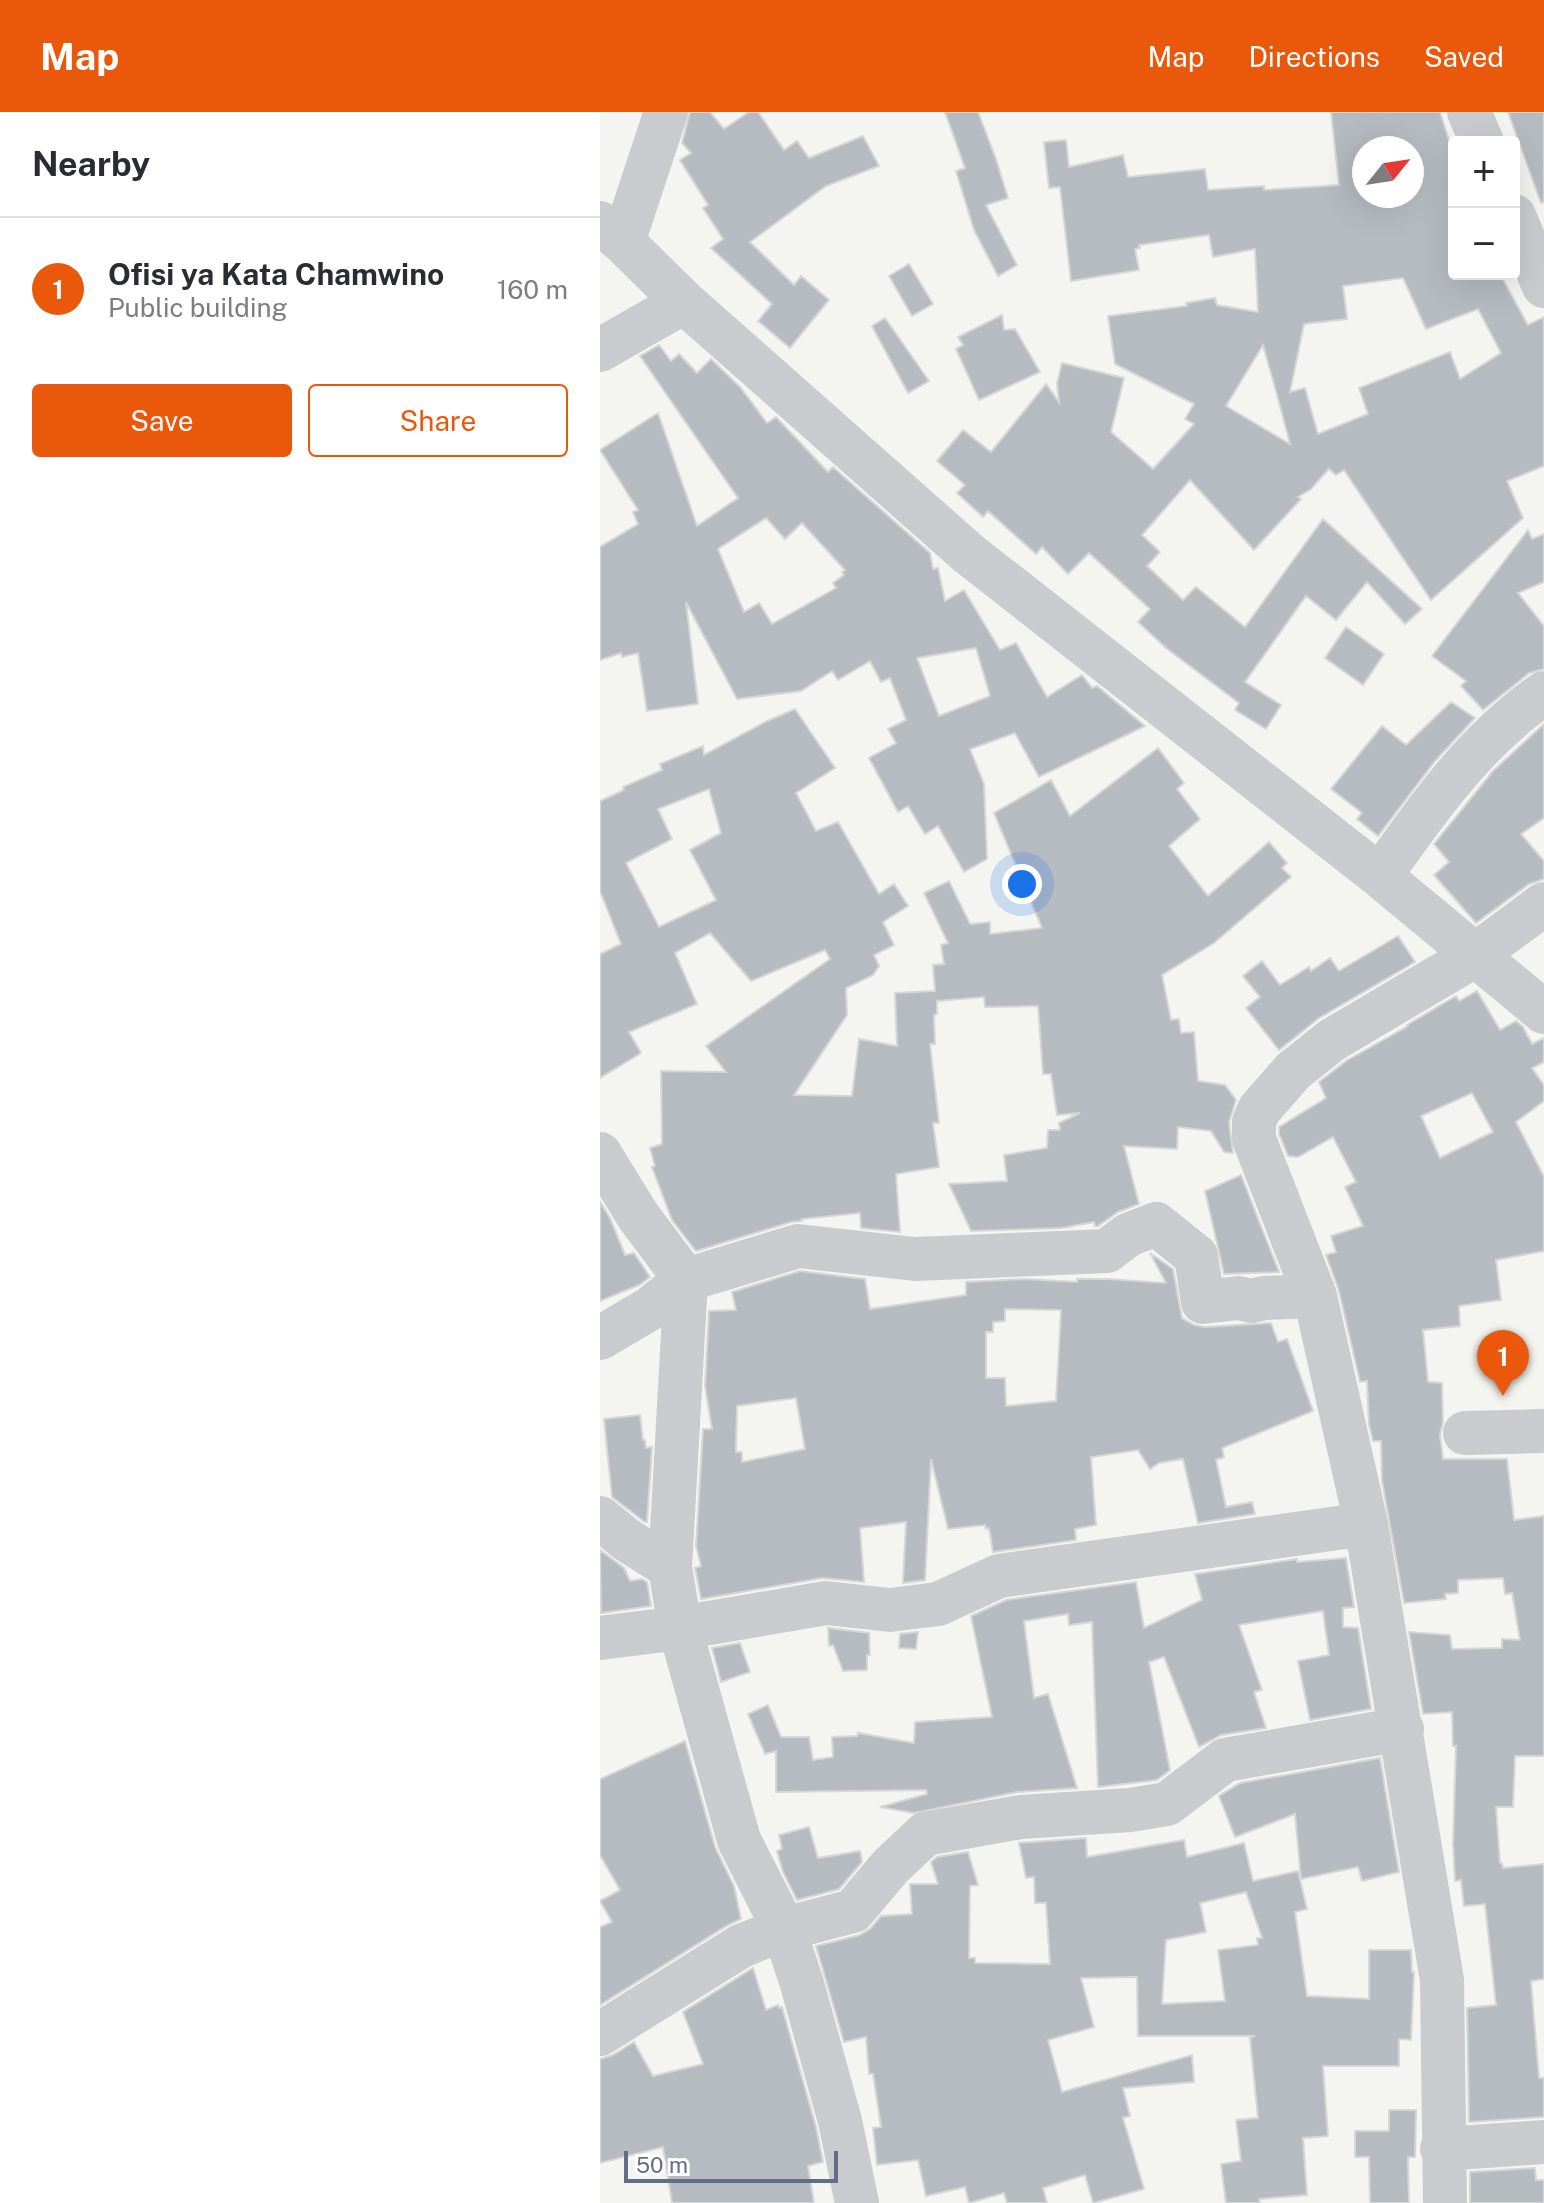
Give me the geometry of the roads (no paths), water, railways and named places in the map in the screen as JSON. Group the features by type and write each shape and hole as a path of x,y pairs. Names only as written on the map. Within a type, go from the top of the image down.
{"street":[{"path":"666,112 612,232 684,302 969,554 1380,876 1544,1012"},
{"path":"1469,112 1479,136"},
{"path":"1520,230 1544,286"},
{"path":"600,350 684,302"},
{"path":"1380,876 1446,785 1520,709 1544,693"},
{"path":"1445,2203 1442,1980 1366,1524 1315,1296 1254,1139 1254,1122 1259,1110 1293,1071 1332,1040 1474,956 1544,904"},
{"path":"600,1154 638,1216 686,1280 670,1567 680,1628 739,1840 784,1929 840,2121 857,2203"},
{"path":"600,1338 649,1309 686,1280 798,1246 915,1259 1107,1251 1128,1235 1156,1224 1196,1256 1203,1302 1315,1296"},
{"path":"1465,1433 1544,1431"},
{"path":"600,1518 627,1540 670,1567"},
{"path":"600,1638 826,1603 890,1610 938,1604 999,1576 1366,1524"},
{"path":"600,2034 741,1946 784,1929 853,1911 891,1866 925,1834 1021,1817 1130,1810 1167,1804 1225,1760 1402,1729"},
{"path":"1442,2149 1544,2142"}],"place":[{"name":"Ofisi ya Kata Chamwino","path":"1503,1396"}]}
